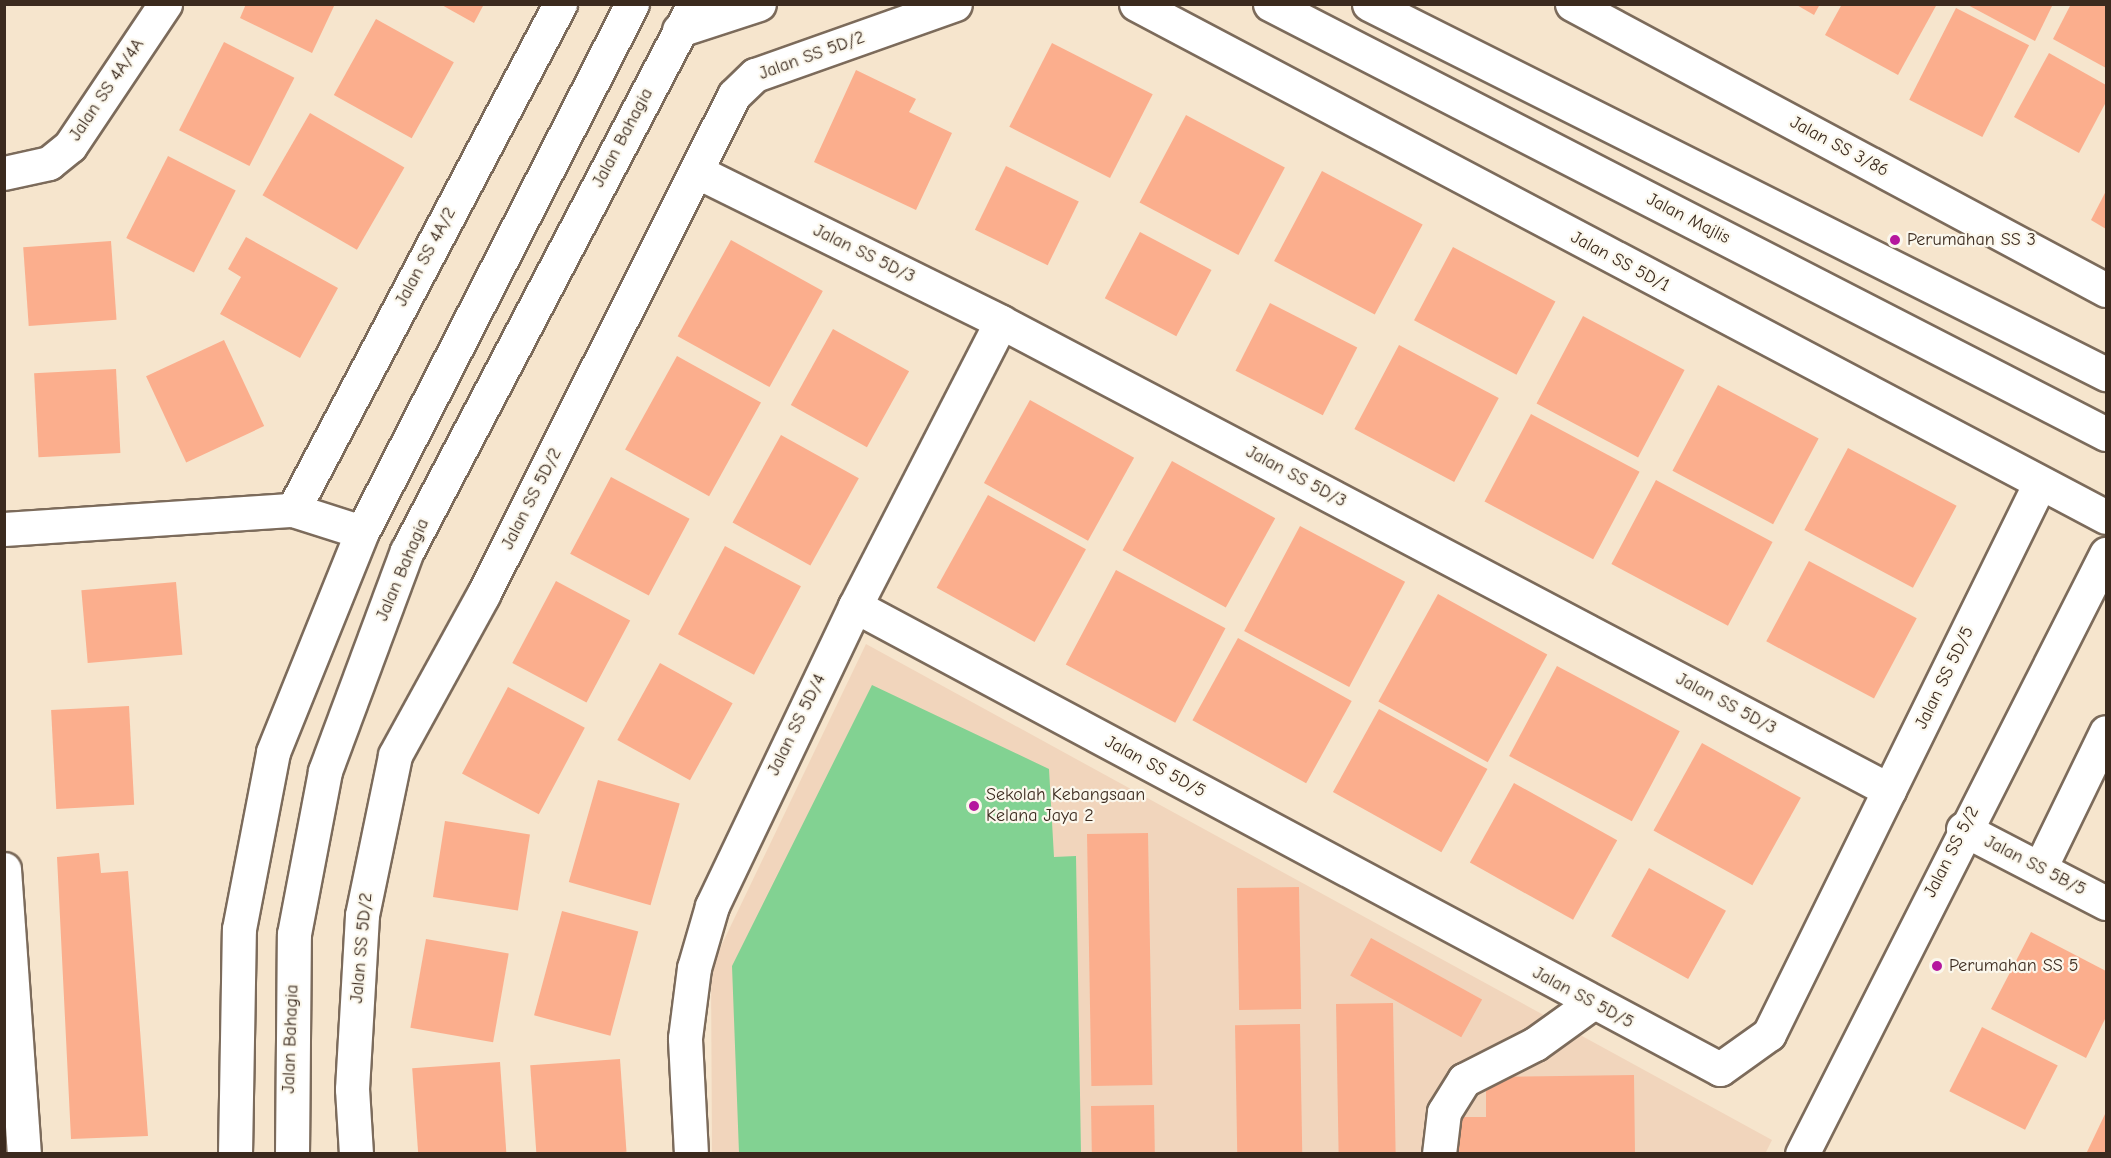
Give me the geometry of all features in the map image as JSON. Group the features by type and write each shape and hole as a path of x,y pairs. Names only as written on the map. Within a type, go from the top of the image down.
{"street":[{"name":"Jalan SS 4A/4A","path":"4,173 49,162 70,146 165,4"},
{"name":"Jalan SS 4A/2","path":"293,510 560,4"},
{"path":"687,17 759,4"},
{"name":"Jalan SS 5D/2","path":"356,1154 352,1089 362,915 395,755 698,172 734,95 755,75 955,4"},
{"name":"Jalan SS 5D/1","path":"1136,4 2039,485 2106,517"},
{"name":"Jalan Majlis","path":"1270,4 2106,435"},
{"path":"1369,4 2106,374"},
{"name":"Jalan SS 3/86","path":"1572,4 2106,290"},
{"path":"235,1154 239,929 273,752 362,532 629,7"},
{"name":"Jalan Bahagia","path":"292,1154 294,934 325,771 407,551 687,17"},
{"name":"Jalan SS 5D/3","path":"698,172 1001,322 1889,790"},
{"name":"Jalan SS 5D/4","path":"691,1154 685,1038 694,968 712,906 855,606 1001,322"},
{"name":"Jalan SS 5D/5","path":"855,606 1592,1003 1720,1069 1769,1034 2039,485"},
{"path":"4,529 293,510 362,532"},
{"name":"Jalan SS 5/2","path":"1814,1149 1964,829 2106,554"},
{"path":"2040,868 2106,732"},
{"name":"Jalan SS 5B/5","path":"1964,829 2106,903"},
{"path":"4,868 9,992 24,1154"},
{"path":"1439,1154 1443,1112 1464,1080 1535,1044 1592,1003"}],"shaded area":[{"name":"Sekolah Kebangsaan Kelana Jaya 2","path":"866,644 1772,1140 1765,1154 712,1153 711,967"}],"green space":[{"path":"872,685 1049,769 1054,857 1076,856 1081,1153 739,1153 732,966"}],"building":[{"path":"246,4 335,4 312,53 240,18"},
{"path":"440,4 484,4 474,23"},
{"path":"1795,4 1820,4 1814,15"},
{"path":"1842,4 1937,4 1898,75 1825,35"},
{"path":"1966,4 2053,4 2035,41"},
{"path":"2071,4 2106,4 2106,68 2053,39"},
{"path":"1956,8 2029,45 1982,137 1909,100"},
{"path":"376,19 454,62 412,138 334,95"},
{"path":"224,42 294,78 249,166 179,130"},
{"path":"1052,43 1153,94 1110,178 1009,127"},
{"path":"2049,53 2106,85 2106,102 2079,153 2014,117"},
{"path":"856,70 916,99 909,112 952,133 916,210 814,162"},
{"path":"310,113 404,168 357,250 262,195"},
{"path":"1186,115 1285,168 1238,255 1140,202"},
{"path":"168,156 236,191 194,272 126,238"},
{"path":"1006,166 1079,202 1048,265 975,230"},
{"path":"1322,171 1423,225 1375,315 1274,261"},
{"path":"2106,191 2106,229 2091,220"},
{"path":"1140,232 1212,270 1176,336 1105,298"},
{"path":"246,237 338,288 300,358 220,314 241,277 228,269"},
{"path":"731,240 823,291 770,387 678,336"},
{"path":"111,241 117,320 29,326 23,247"},
{"path":"1453,247 1555,301 1516,375 1414,320"},
{"path":"1270,303 1357,347 1323,415 1235,371"},
{"path":"1583,316 1685,370 1638,457 1537,403"},
{"path":"833,329 909,371 867,447 791,405"},
{"path":"224,340 264,426 186,462 146,376"},
{"path":"1399,345 1499,398 1454,482 1354,429"},
{"path":"677,356 761,403 709,496 625,450"},
{"path":"116,369 120,453 39,457 34,373"},
{"path":"1718,385 1819,439 1773,524 1672,471"},
{"path":"1030,400 1134,458 1088,541 984,483"},
{"path":"1531,414 1640,472 1593,559 1485,501"},
{"path":"781,435 859,478 810,566 733,522"},
{"path":"1848,448 1957,506 1913,588 1804,530"},
{"path":"1172,461 1275,518 1226,607 1123,550"},
{"path":"611,477 690,519 649,596 570,554"},
{"path":"1656,480 1773,542 1728,626 1611,564"},
{"path":"988,495 1086,549 1035,642 937,588"},
{"path":"1300,526 1405,582 1349,687 1244,631"},
{"path":"725,546 801,586 754,675 678,634"},
{"path":"1809,561 1917,618 1874,699 1766,641"},
{"path":"1116,570 1225,628 1175,723 1066,664"},
{"path":"556,581 630,620 587,703 512,663"},
{"path":"176,582 182,655 88,663 81,590"},
{"path":"1438,594 1547,655 1488,762 1378,702"},
{"path":"1238,638 1352,701 1306,783 1192,720"},
{"path":"660,663 733,703 690,780 617,740"},
{"path":"1557,666 1680,731 1632,821 1509,756"},
{"path":"508,687 585,728 539,814 462,774"},
{"path":"129,706 134,805 56,809 51,710"},
{"path":"1379,709 1487,769 1441,852 1333,792"},
{"path":"1702,743 1801,798 1752,885 1654,830"},
{"path":"598,780 680,803 650,905 569,882"},
{"path":"1514,783 1617,840 1573,920 1470,863"},
{"path":"445,821 530,834 518,911 433,897"},
{"path":"1148,833 1152,1085 1091,1086 1087,834"},
{"path":"99,853 101,873 128,871 148,1136 71,1139 57,857"},
{"path":"1649,868 1726,911 1688,979 1611,936"},
{"path":"1299,887 1301,1009 1239,1010 1237,888"},
{"path":"562,911 638,931 610,1036 534,1015"},
{"path":"2031,932 2106,971 2106,1017 2086,1058 1991,1009"},
{"path":"1371,938 1482,1000 1461,1037 1350,976"},
{"path":"426,939 509,954 493,1042 410,1028"},
{"path":"1393,1003 1396,1154 1339,1154 1336,1004"},
{"path":"1300,1024 1302,1154 1237,1154 1235,1025"},
{"path":"1982,1027 2058,1066 2025,1130 1949,1091"},
{"path":"620,1059 626,1152 536,1154 530,1065"},
{"path":"500,1062 506,1154 418,1154 412,1068"},
{"path":"1634,1075 1635,1154 1459,1154 1458,1117 1486,1117 1486,1077"},
{"path":"1154,1105 1155,1154 1092,1154 1091,1106"},
{"path":"2106,1112 2106,1154 2086,1154"}],"place":[{"name":"Perumahan SS 3","path":"1895,240"},
{"name":"Sekolah Kebangsaan Kelana Jaya 2","path":"974,806"},
{"name":"Perumahan SS 5","path":"1937,966"}]}
